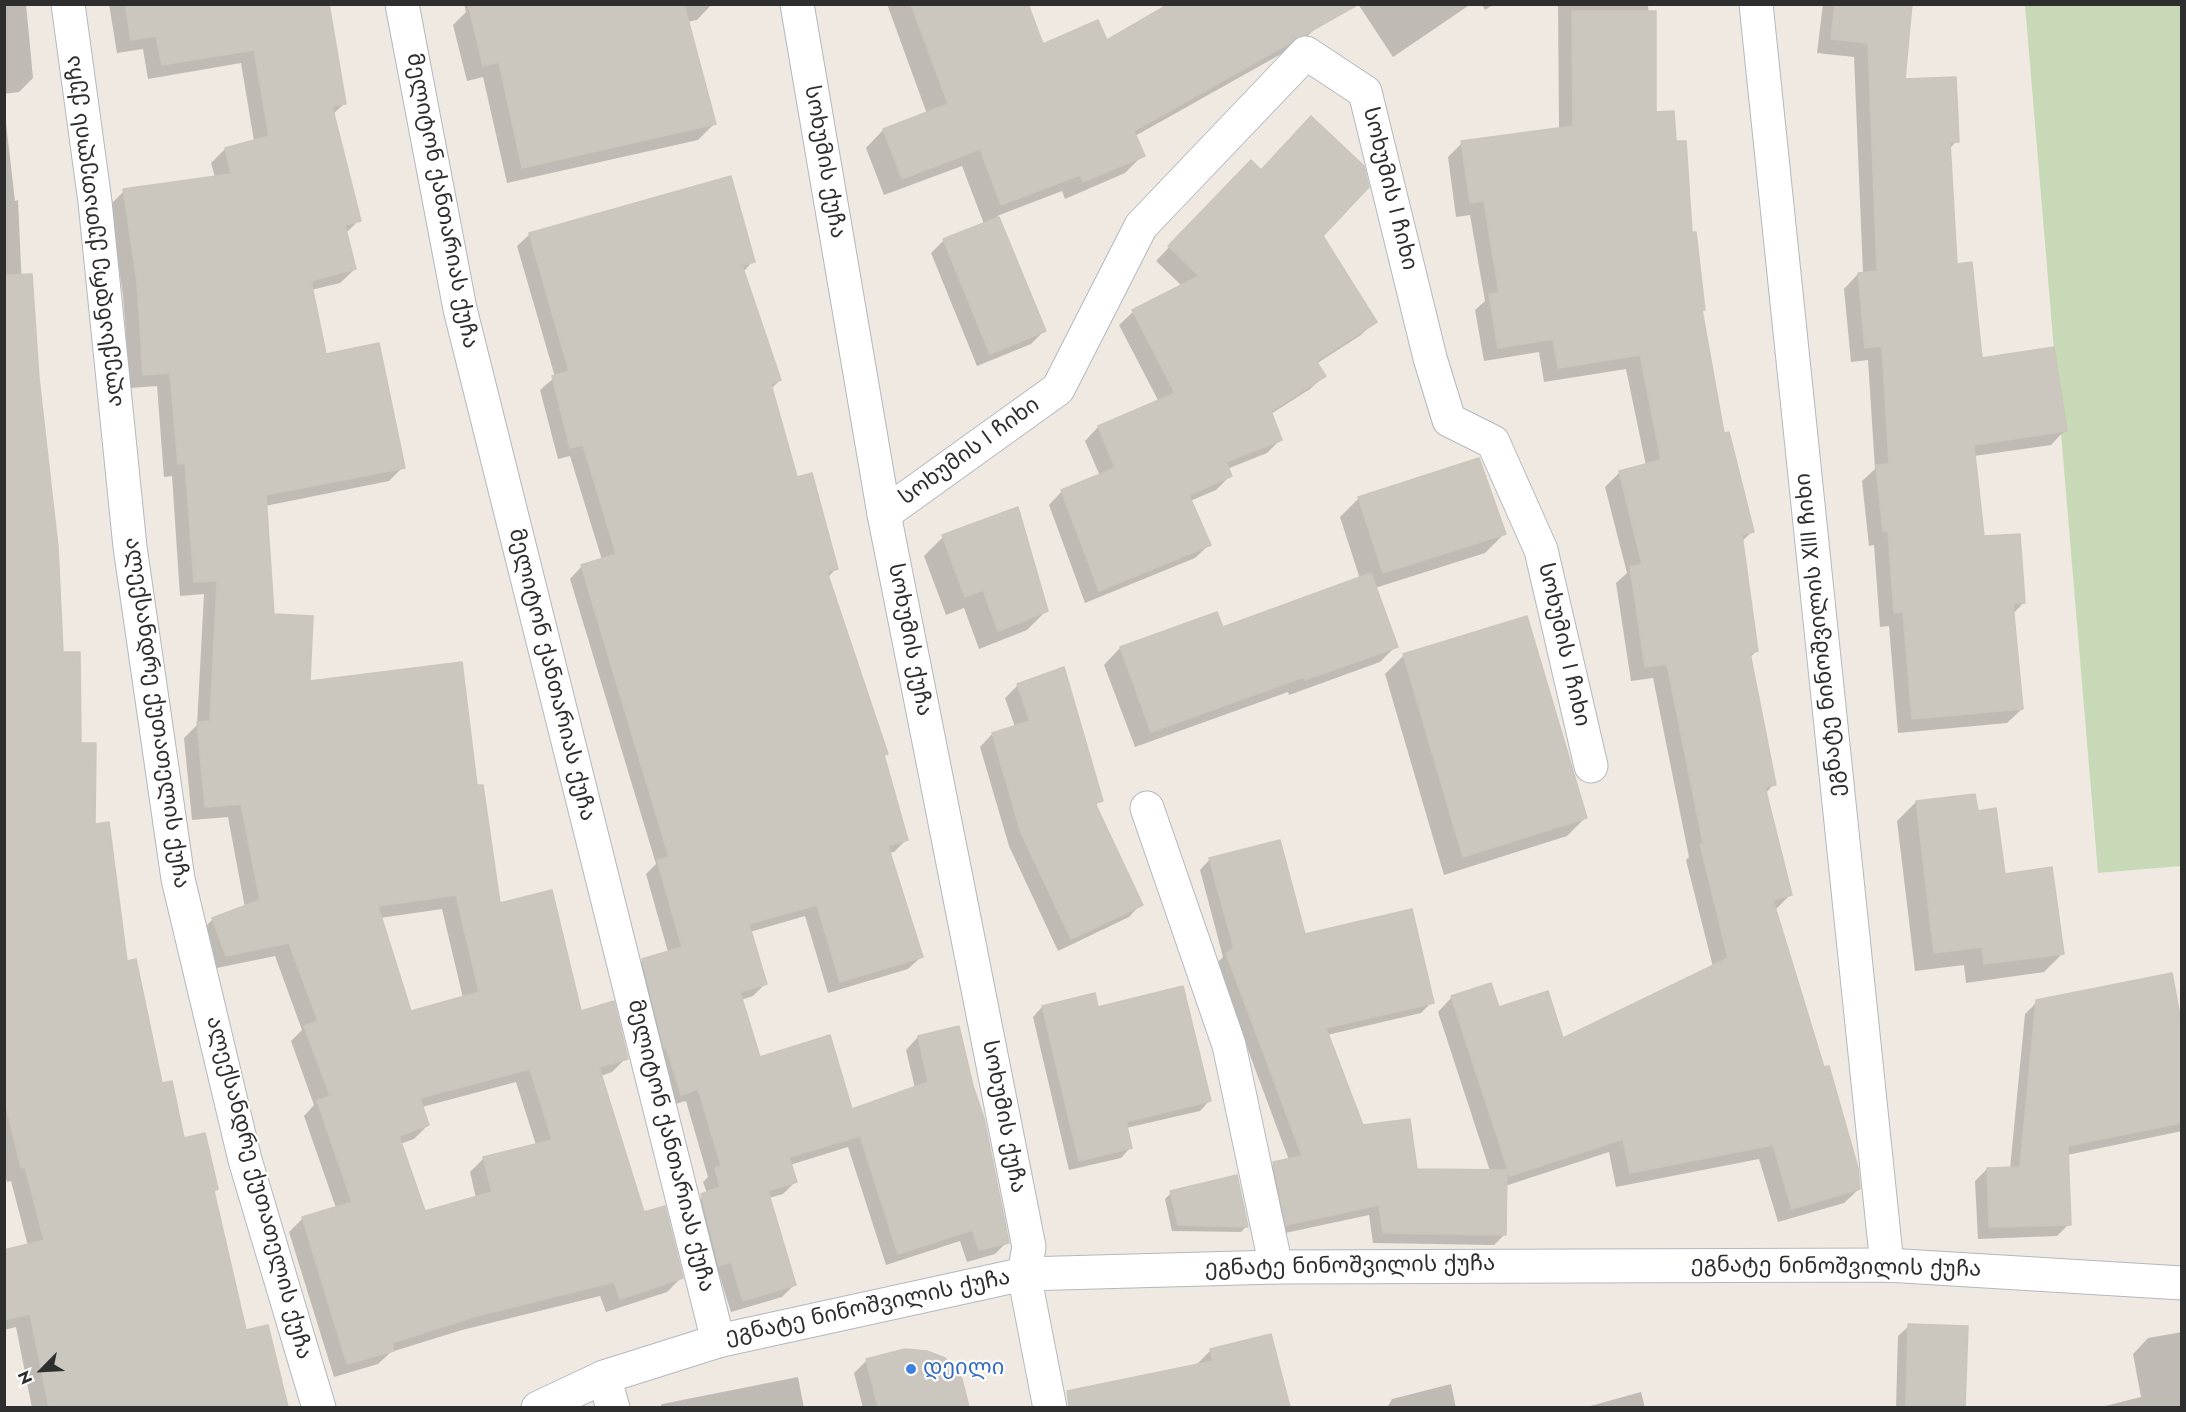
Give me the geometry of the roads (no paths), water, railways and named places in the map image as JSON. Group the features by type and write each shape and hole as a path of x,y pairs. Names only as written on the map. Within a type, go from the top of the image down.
{"street":[{"name":"ალექსანდრე ქუთათელის ქუჩა","path":"68,4 95,202 130,547 178,879 245,1160 319,1407"},
{"name":"მელიტონ ქანთარიას ქუჩა","path":"402,4 460,309 718,1341"},
{"name":"სოხუმის ქუჩა","path":"797,4 884,514 1029,1247 1024,1274 1050,1407"},
{"name":"ეგნატე ნინოშვილის XIII ჩიხი","path":"1756,4 1887,1265"},
{"name":"სოხუმის I ჩიხი","path":"884,514 1058,389 1141,226 1306,52 1365,92 1430,358 1449,420 1493,442 1541,550 1591,766"},
{"path":"1148,808 1230,1044 1276,1267"},
{"name":"ეგნატე ნინოშვილის ქუჩა","path":"538,1407 608,1392 718,1341 1024,1274 1276,1267 1887,1265 2181,1283"}],"place":[{"name":"დეილი","path":"911,1369"}]}
